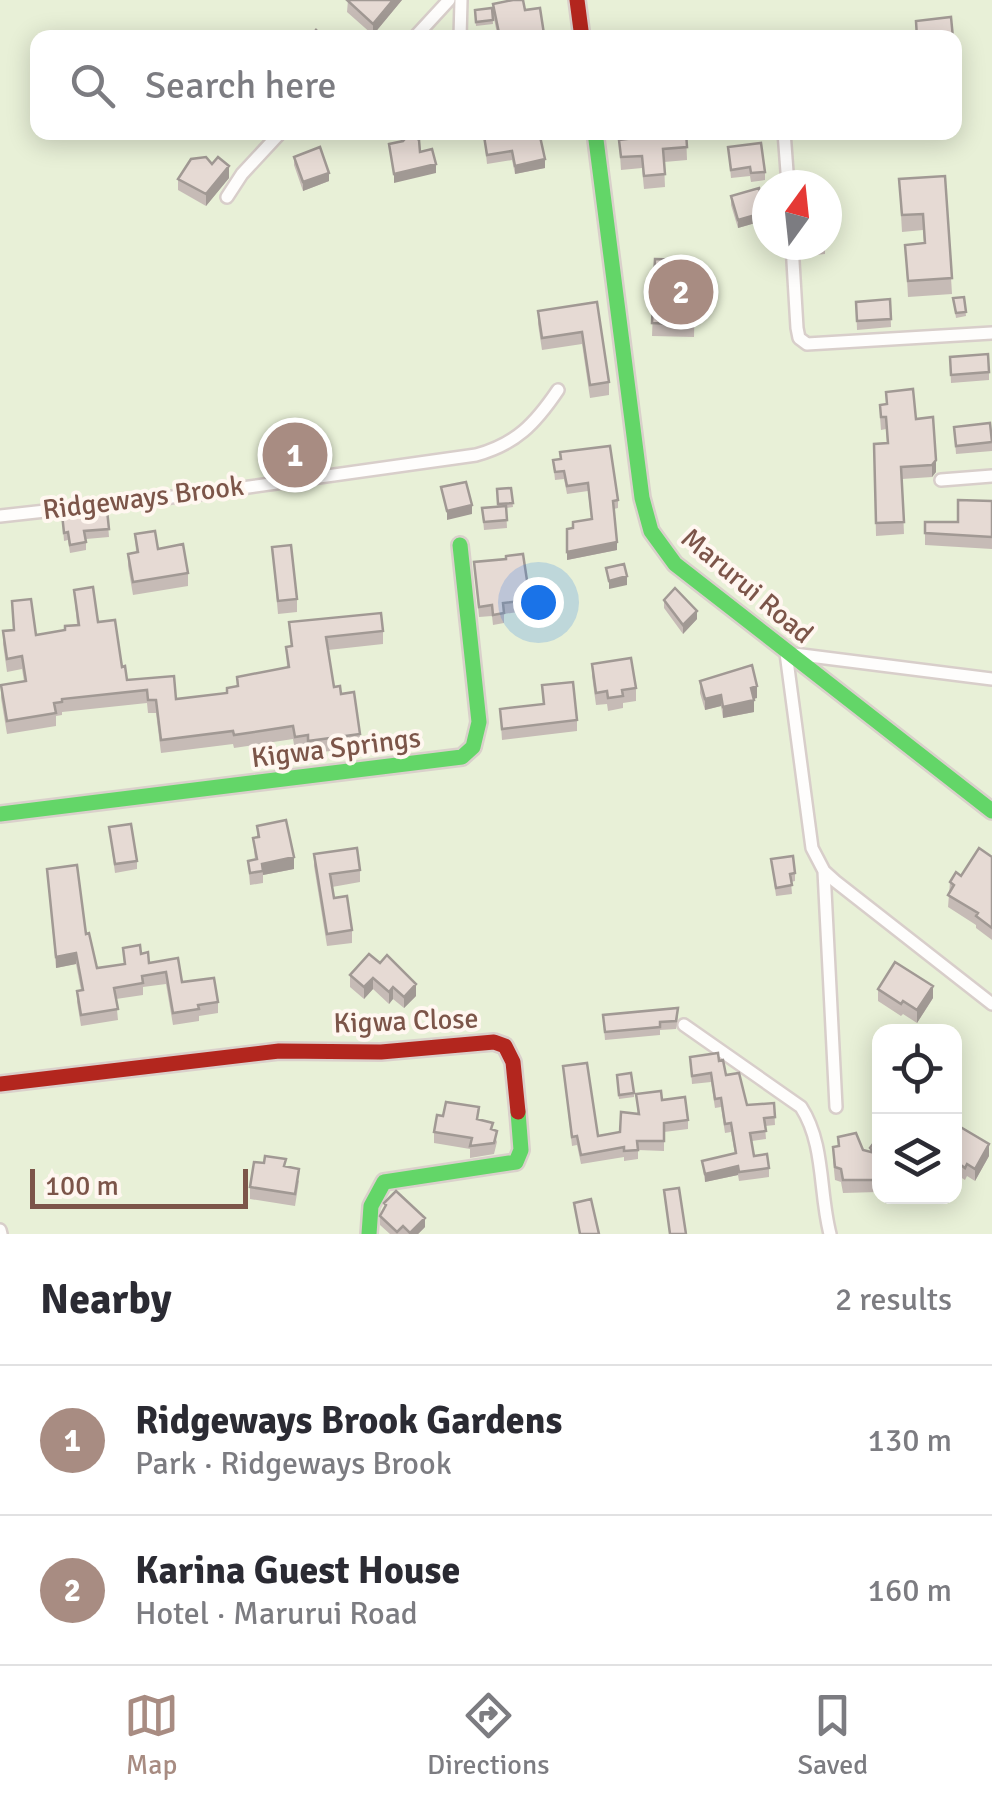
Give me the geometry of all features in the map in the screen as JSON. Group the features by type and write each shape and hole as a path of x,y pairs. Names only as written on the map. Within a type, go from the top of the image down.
{"street":[{"path":"421,30 449,0"},
{"path":"460,30 461,0"},
{"path":"577,0 581,30"},
{"path":"226,197 274,140"},
{"name":"Marurui Road","path":"596,140 642,498 651,531 675,564 992,810"},
{"path":"785,140 787,170"},
{"path":"793,260 799,338 807,344 992,333"},
{"name":"Ridgeways Brook","path":"0,516 199,494 476,455 507,445 530,428 558,390"},
{"path":"941,480 992,476"},
{"name":"Kigwa Springs","path":"0,814 462,757 474,746 479,722 460,545"},
{"path":"992,679 786,653 812,848 824,871 992,1004"},
{"path":"824,871 836,1107"},
{"path":"684,1025 801,1107 810,1120 815,1140 830,1234"},
{"name":"Kigwa Close","path":"0,1084 279,1051 382,1052 501,1043 514,1062 521,1150 516,1162 384,1182 377,1189 368,1221 369,1234"}],"green space":[{"path":"0,0 992,0 992,1234 0,1234"}],"building":[{"path":"347,0 393,0 373,24"},
{"path":"523,0 525,10 540,8 543,30 498,30 493,4"},
{"path":"492,8 493,20 476,22 475,10"},
{"path":"951,17 952,30 917,30 916,21"},
{"path":"419,140 420,152 432,149 436,164 394,174 389,144"},
{"path":"485,140 541,140 545,159 515,166 512,151 487,155"},
{"path":"619,140 687,140 687,147 663,149 665,174 644,176 642,156 621,157"},
{"path":"761,143 765,170 751,173 750,167 731,170 728,147"},
{"path":"320,147 329,173 303,182 294,157"},
{"path":"206,157 212,164 218,157 229,166 206,194 178,179 191,159"},
{"path":"945,176 952,278 908,281 905,245 925,243 923,214 902,215 899,179"},
{"path":"752,190 752,216 738,220 731,196"},
{"path":"655,259 689,260 688,294 695,294 694,325 652,323"},
{"path":"964,297 966,312 956,313 953,298"},
{"path":"890,299 891,319 857,321 856,302"},
{"path":"597,302 609,382 590,385 582,332 542,338 538,311"},
{"path":"988,354 989,372 951,375 950,357"},
{"path":"913,389 916,419 933,417 936,460 932,465 901,467 904,522 876,523 874,444 888,443 886,417 881,417 880,405 887,404 886,392"},
{"path":"990,423 992,442 956,446 954,427"},
{"path":"610,446 618,500 613,501 617,542 567,552 567,529 573,528 573,522 592,519 588,483 567,486 564,471 555,472 553,460 561,459 560,452"},
{"path":"466,482 472,505 447,511 441,487"},
{"path":"511,488 513,503 498,504 497,489"},
{"path":"958,500 992,501 992,537 925,533 925,522 958,522"},
{"path":"506,506 507,520 484,522 482,508"},
{"path":"107,510 109,529 84,531 86,542 70,545 62,514"},
{"path":"155,531 158,549 183,544 188,573 133,582 128,554 138,552 135,534"},
{"path":"291,545 297,599 278,601 272,547"},
{"path":"523,554 528,587 542,585 544,598 503,603 504,613 493,615 492,605 479,607 474,562"},
{"path":"624,564 627,576 609,581 606,568"},
{"path":"93,587 98,622 115,620 127,680 174,676 176,699 227,693 227,688 238,686 237,677 289,667 289,622 381,613 383,631 326,637 334,687 340,686 341,694 354,692 360,734 308,741 308,735 295,737 293,726 161,740 156,700 148,700 147,690 62,699 54,703 56,713 7,721 1,685 26,681 22,656 7,659 3,631 14,630 12,601 31,599 36,635 65,630 65,626 79,625 74,590"},
{"path":"675,588 697,611 683,625 664,600"},
{"path":"631,658 636,688 622,690 623,696 608,698 607,691 596,693 592,664"},
{"path":"752,665 757,686 751,688 754,700 723,707 721,695 705,699 700,681"},
{"path":"573,682 577,720 502,729 500,709 544,704 542,685"},
{"path":"286,820 294,857 262,864 263,871 250,873 248,861 257,859 253,838 259,837 257,826"},
{"path":"131,824 137,861 115,864 109,827"},
{"path":"357,848 360,870 330,874 334,898 347,896 352,930 327,934 314,854"},
{"path":"979,848 992,857 992,928 976,916 978,913 948,895 956,872 961,876"},
{"path":"793,856 792,885 776,888 771,859"},
{"path":"77,865 86,934 89,933 97,968 125,964 123,948 140,945 141,954 148,952 149,963 178,958 182,982 214,978 218,1002 173,1013 166,972 142,976 143,983 114,988 118,1009 81,1015 77,991 83,990 76,953 56,957 47,869"},
{"path":"369,954 380,963 387,955 416,984 404,997 393,987 389,992 373,978 364,987 350,975"},
{"path":"895,962 933,986 917,1010 878,989"},
{"path":"678,1008 676,1021 660,1022 660,1027 605,1032 603,1015"},
{"path":"718,1053 726,1075 739,1073 747,1105 774,1103 775,1117 764,1118 766,1131 750,1133 754,1156 767,1154 769,1168 739,1172 738,1166 705,1174 702,1161 736,1153 731,1123 725,1124 721,1098 715,1099 711,1073 692,1076 690,1057"},
{"path":"587,1063 598,1136 620,1132 621,1112 639,1114 636,1094 661,1091 662,1100 685,1097 688,1120 664,1123 664,1141 637,1141 638,1150 624,1151 624,1147 581,1155 577,1136 572,1137 563,1066"},
{"path":"631,1073 634,1093 619,1095 617,1075"},
{"path":"446,1102 479,1107 477,1119 493,1123 491,1129 497,1131 494,1143 470,1146 472,1138 434,1132 437,1115 443,1116"},
{"path":"962,1128 989,1144 975,1169 967,1164 965,1168"},
{"path":"856,1133 863,1150 872,1152 872,1180 843,1180 841,1169 835,1167 833,1147 839,1146 838,1137"},
{"path":"265,1156 286,1159 284,1166 299,1169 295,1194 250,1187 254,1162 264,1163"},
{"path":"679,1188 686,1234 670,1234 664,1190"},
{"path":"396,1191 425,1218 410,1233 403,1226 397,1232 380,1216 384,1203"},
{"path":"591,1199 599,1234 580,1234 574,1203"}],"traffic: fast":[{"path":"596,140 642,498 651,531 675,564 992,811"},
{"path":"0,814 462,757 473,747 479,722 460,545"},
{"path":"369,1234 371,1206 384,1182 516,1162 521,1150 518,1112"}],"traffic: jam":[{"path":"577,0 581,30"},
{"path":"0,1084 279,1051 381,1052 494,1042 505,1046 513,1062 518,1112"}],"place":[{"name":"Karina Guest House","path":"681,292"},
{"name":"Ridgeways Brook Gardens","path":"295,455"}]}
